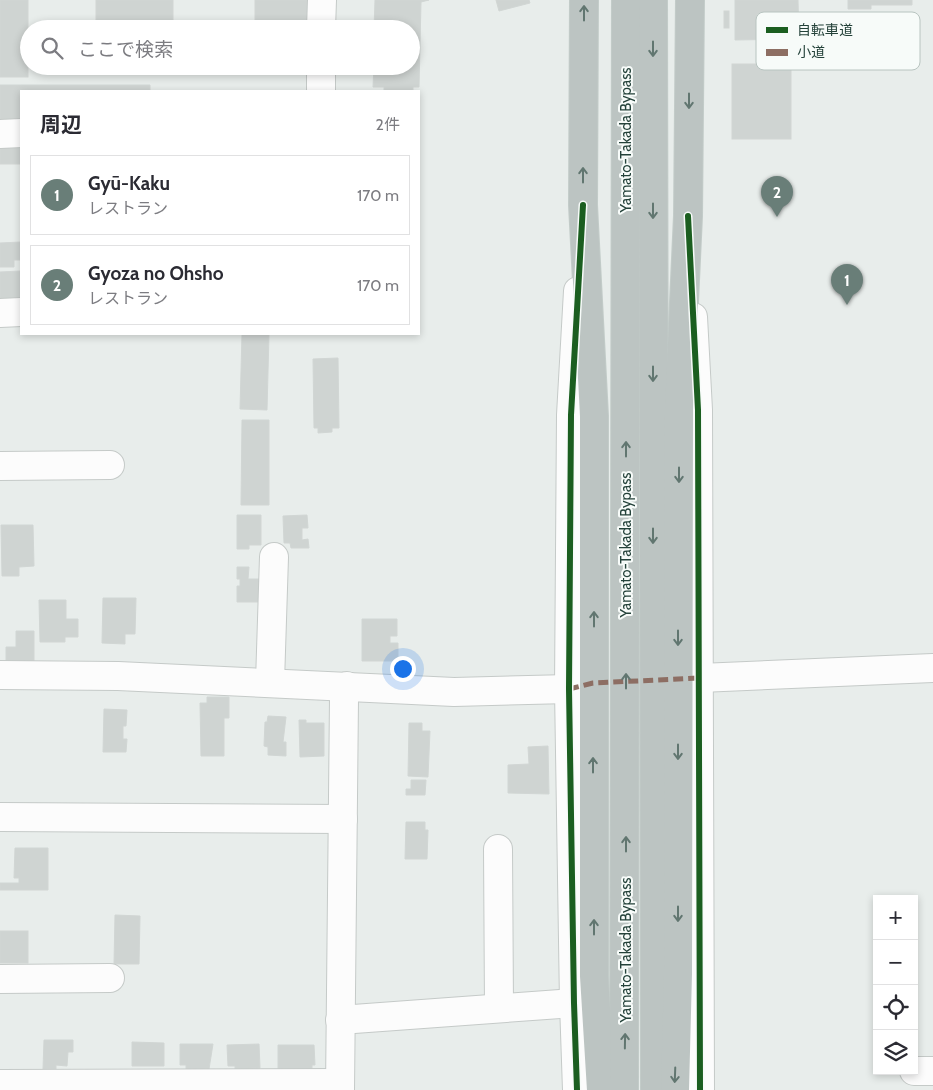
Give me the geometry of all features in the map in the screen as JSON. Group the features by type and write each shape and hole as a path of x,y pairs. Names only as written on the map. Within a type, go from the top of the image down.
{"highway":[{"path":"584,0 583,205 594,416 594,976 601,1090"},
{"name":"Yamato-Takada Bypass","path":"624,1090 626,0"},
{"name":"Yamato-Takada Bypass","path":"653,0 655,1090"},
{"path":"675,1090 678,974 680,409 688,216 690,0"}],"street":[{"path":"322,0 322,20"},
{"path":"321,75 321,90"},
{"path":"0,134 20,133"},
{"path":"577,1090 569,689 570,415 583,205"},
{"path":"688,216 698,410 700,1090"},
{"path":"0,313 20,312"},
{"path":"0,466 110,465"},
{"path":"270,682 274,557"},
{"path":"700,678 933,668"},
{"path":"0,675 118,676 454,692 569,689"},
{"path":"0,1084 340,1086 344,699 347,686"},
{"path":"0,817 343,820"},
{"path":"498,849 499,1008"},
{"path":"0,979 110,978"},
{"path":"340,1020 574,1003"},
{"path":"918,1071 933,1070"}],"building":[{"path":"0,0 28,0 28,20 20,20 20,75 28,75 28,77 0,77"},
{"path":"96,0 173,0 173,20 96,20"},
{"path":"255,0 312,0 312,20 255,20"},
{"path":"375,0 429,0 421,2 420,44 420,20 374,20"},
{"path":"496,0 529,0 530,3 499,11"},
{"path":"735,0 798,0 798,12 756,12 756,40 735,40"},
{"path":"848,0 912,0 912,5 871,5 871,9 848,9"},
{"path":"724,11 729,11 729,28 724,28"},
{"path":"732,64 756,64 756,70 791,70 791,139 732,139"},
{"path":"374,75 419,75 419,87 413,87 413,90 384,90 384,87 373,87"},
{"path":"0,85 150,85 150,90 20,90 20,123 0,123"},
{"path":"20,142 20,164 0,164 0,145"},
{"path":"20,242 20,260 14,260 14,267 0,267 0,243"},
{"path":"20,271 20,300 0,301 0,272"},
{"path":"242,335 269,335 267,410 240,409"},
{"path":"338,358 339,428 332,428 332,432 318,433 318,428 314,428 313,359"},
{"path":"242,420 269,420 269,505 241,505"},
{"path":"237,515 261,515 261,545 249,545 249,549 237,549"},
{"path":"307,515 308,528 302,528 302,540 308,539 309,548 291,548 290,543 284,543 283,516"},
{"path":"1,525 33,525 34,566 19,567 19,576 2,576"},
{"path":"237,567 249,567 248,579 260,579 258,602 237,602 237,586 240,586 240,579 237,579"},
{"path":"103,598 136,598 135,634 125,634 125,644 102,643"},
{"path":"39,600 66,600 66,619 78,619 78,637 65,637 65,642 40,642"},
{"path":"362,619 397,619 397,636 390,636 390,643 398,643 398,661 362,661"},
{"path":"16,631 34,631 34,665 6,665 6,647 16,647"},
{"path":"207,697 229,697 229,718 224,718 224,756 201,756 200,703 207,703"},
{"path":"104,709 127,710 126,726 123,726 123,739 127,739 126,752 103,752"},
{"path":"268,716 286,717 283,742 286,742 286,756 268,755 268,747 264,746 265,722 267,722"},
{"path":"299,720 306,720 306,723 324,723 324,756 300,757"},
{"path":"409,723 422,723 422,731 430,731 428,777 408,776"},
{"path":"548,746 549,794 508,793 508,765 529,764 528,747"},
{"path":"411,780 426,780 425,795 406,795 406,789 411,789"},
{"path":"406,822 425,822 425,830 428,830 427,859 405,859"},
{"path":"15,848 48,848 48,890 0,890 0,883 19,883 19,878 14,878"},
{"path":"115,915 140,916 139,964 114,964"},
{"path":"0,931 28,931 28,963 0,963"},
{"path":"44,1040 73,1040 73,1052 68,1052 67,1066 56,1065 56,1069 43,1069"},
{"path":"132,1042 164,1043 164,1066 132,1066"},
{"path":"180,1044 213,1044 209,1069 186,1069 186,1065 180,1065"},
{"path":"259,1044 260,1068 235,1069 235,1066 228,1066 227,1045"},
{"path":"278,1045 314,1045 315,1065 312,1065 312,1069 278,1069"}],"marked path":[{"path":"569,689 593,683 700,678"}],"cycle path":[{"path":"577,1090 569,689 571,415 583,205"},
{"path":"688,216 698,410 700,1090"}],"place":[{"name":"Gyoza no Ohsho","path":"777,217"},
{"name":"Gyū-Kaku","path":"847,305"}]}
